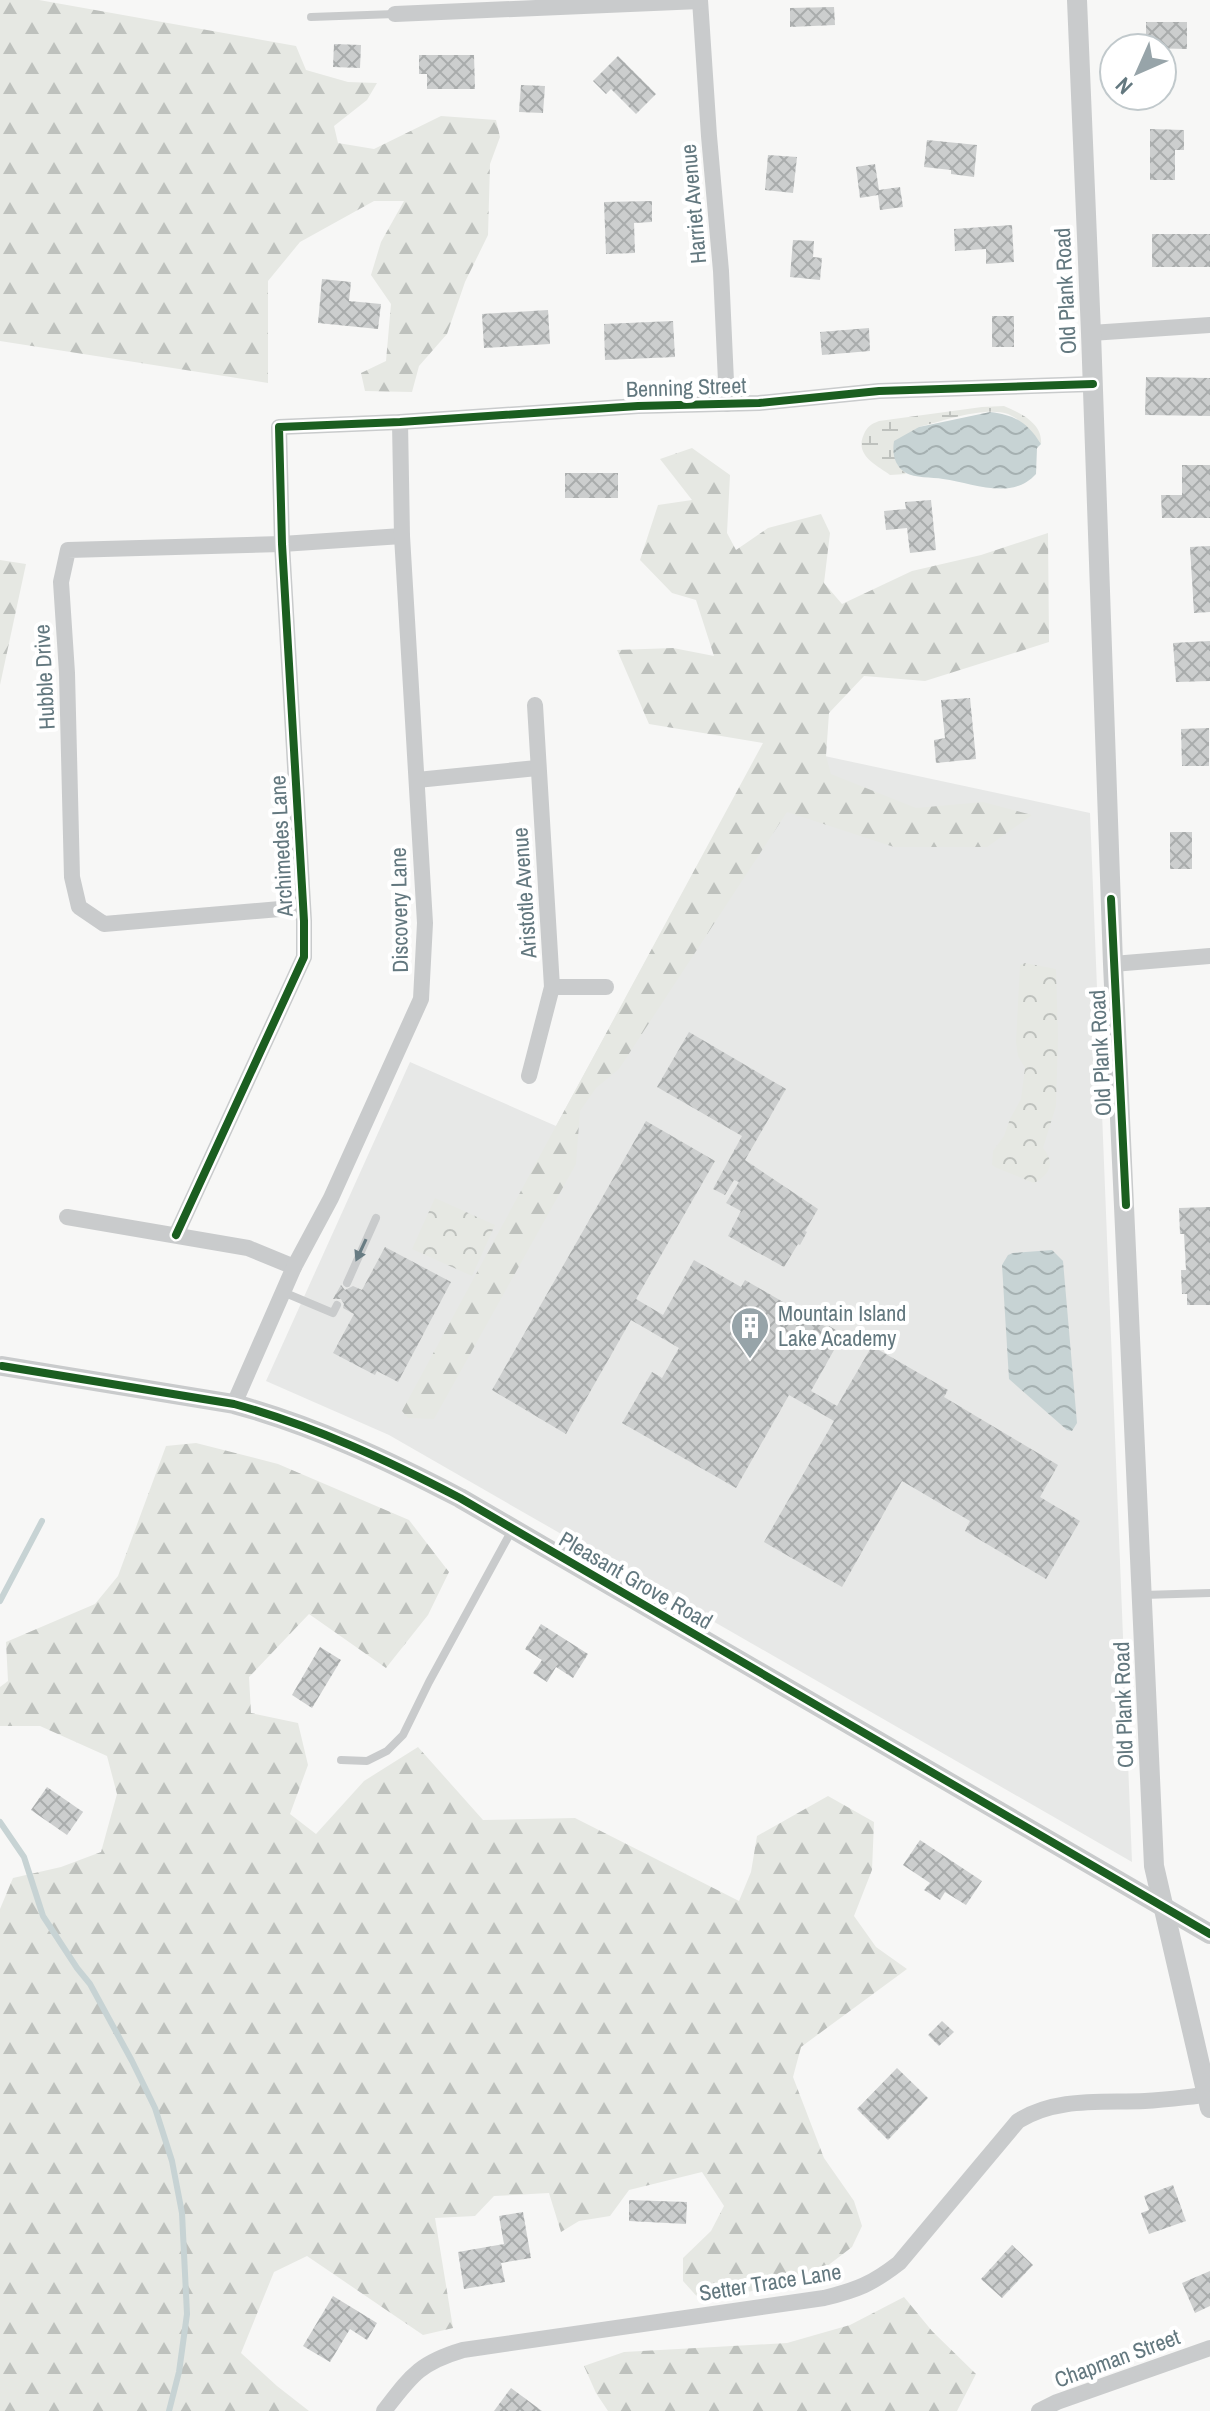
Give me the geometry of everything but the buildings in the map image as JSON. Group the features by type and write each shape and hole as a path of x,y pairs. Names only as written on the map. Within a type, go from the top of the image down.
{"street":[{"name":"Old Plank Road","path":"1077,0 1113,964 1154,1866 1208,2101"},
{"path":"395,14 700,1"},
{"name":"Harriet Avenue","path":"700,1 707,122 721,271 727,404"},
{"path":"1091,333 1210,325"},
{"name":"Benning Street","path":"279,427 638,406 759,403 879,391 1093,384"},
{"name":"Discovery Lane","path":"234,1404 294,1267 331,1198 421,999 425,923 402,536 400,422"},
{"name":"Archimedes Lane","path":"176,1235 304,957 282,544 279,427"},
{"name":"Hubble Drive","path":"303,907 104,924 79,907 72,877 67,673 61,582 68,550 282,544 402,536"},
{"name":"Aristotle Avenue","path":"529,1076 552,987 535,705"},
{"path":"417,780 537,768"},
{"path":"1113,964 1210,956"},
{"path":"552,987 606,987"},
{"path":"67,1217 248,1248 294,1267"},
{"name":"Pleasant Grove Road","path":"1,1365 234,1404 326,1433 391,1462 513,1529 1210,1934"},
{"name":"Setter Trace Lane","path":"384,2411 412,2375 436,2358 463,2350 856,2291 899,2263 1018,2121 1034,2111 1055,2105 1208,2101"},
{"name":"Chapman Street","path":"1039,2411 1210,2348"}],"lane":[{"path":"311,17 395,14"},
{"path":"347,1283 376,1218"},
{"path":"283,1292 333,1313 337,1305"},
{"path":"341,1760 367,1761 387,1751 403,1735 513,1529"},
{"path":"1142,1595 1210,1593"}],"shaded area":[{"path":"764,743 1090,813 1132,1862 389,1435 266,1381 410,1062 556,1126"}],"green space":[{"path":"0,0 39,0 296,46 306,70 348,82 377,83 367,100 334,126 338,143 374,149 441,116 496,120 500,137 490,164 488,235 465,282 447,334 419,366 412,392 365,391 361,373 386,361 391,304 371,275 381,242 404,201 374,201 300,242 268,281 268,383 0,341"},
{"path":"1004,406 1034,425 1041,437 1041,444 1013,416 988,412 919,427 897,464 906,474 890,475 868,459 862,448 866,429 879,421"},
{"path":"692,448 730,475 727,533 736,550 768,528 821,514 830,533 824,583 842,604 912,571 981,555 1048,533 1049,642 925,681 864,676 829,713 826,756 831,774 916,808 983,802 1032,815 987,847 894,847 787,812 619,1069 596,1088 580,1111 576,1164 434,1419 408,1418 402,1411 763,743 649,724 617,650 673,648 714,656 696,600 672,593 640,560 658,505 692,500 660,459"},
{"path":"0,560 26,564 0,685"},
{"path":"1025,963 1056,969 1056,1106 1043,1148 1049,1158 1049,1167 1044,1176 1034,1183 992,1165 993,1151 1004,1136 1021,1099 1025,1068 1018,1056 1016,1042 1020,965"},
{"path":"435,1198 495,1225 472,1276 412,1249"},
{"path":"196,1443 278,1464 409,1520 449,1572 428,1615 386,1668 309,1614 249,1677 251,1713 298,1723 308,1765 290,1814 316,1834 364,1781 418,1747 483,1820 575,1818 739,1901 751,1872 757,1836 828,1796 874,1822 872,1870 854,1916 876,1947 907,1969 801,2047 793,2077 824,2158 854,2201 862,2226 852,2247 809,2280 701,2301 683,2281 683,2258 711,2231 724,2206 702,2172 629,2190 610,2216 579,2221 561,2232 549,2193 494,2196 475,2216 435,2218 453,2328 423,2335 307,2256 274,2272 241,2353 309,2411 0,2411 0,1909 13,1878 61,1867 101,1852 117,1794 107,1756 40,1726 0,1726 0,1687 8,1681 6,1642 95,1604 118,1576 166,1446"},
{"path":"904,2297 932,2331 976,2374 957,2411 608,2411 584,2366 624,2352 787,2343 850,2325"}],"water":[{"path":"990,412 1020,421 1041,444 1037,448 1036,474 1026,482 1016,487 992,488 909,475 896,463 894,441 919,427"},
{"path":"1052,1250 1063,1261 1077,1423 1072,1431 1067,1430 1009,1379 1002,1265 1013,1253"}],"waterway":[{"path":"0,1601 42,1521"},
{"path":"0,1822 24,1857 43,1916 90,1984 132,2061 155,2108 172,2161 182,2213 187,2314 179,2372 169,2411"}],"cycle path":[{"path":"176,1235 304,957 282,544 279,427 638,406 759,403 879,391 1093,384"},
{"path":"1111,899 1126,1205"},
{"path":"2,1366 234,1404 321,1433 378,1457 460,1498 1210,1934"}],"place":[{"name":"Mountain Island Lake Academy","path":"750,1360"}]}
